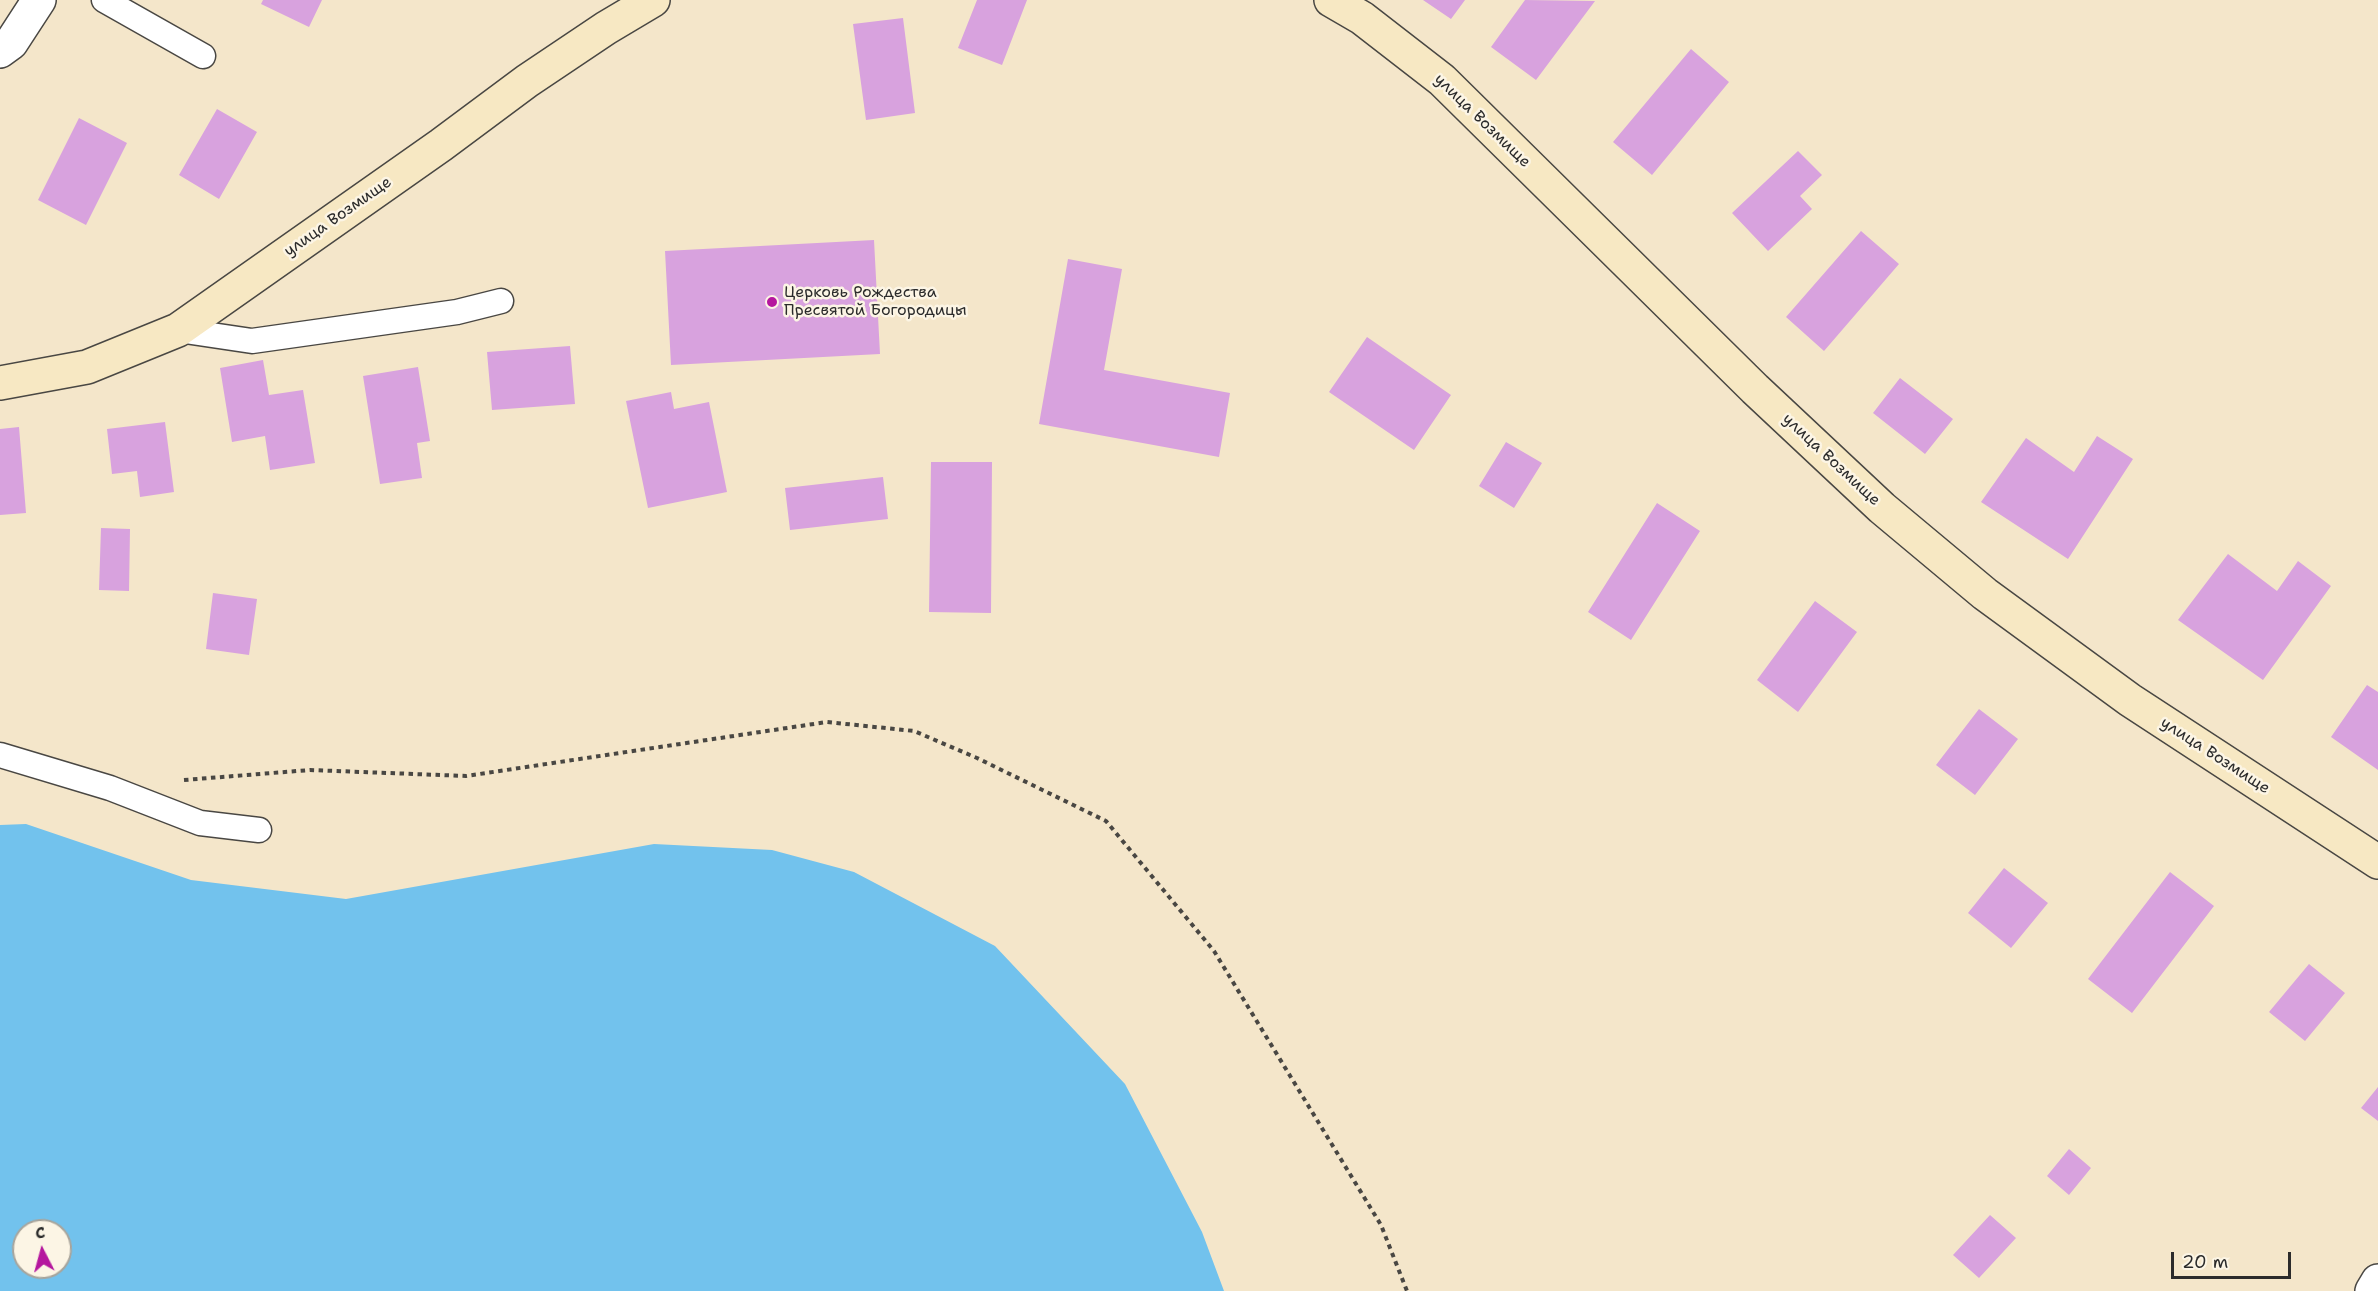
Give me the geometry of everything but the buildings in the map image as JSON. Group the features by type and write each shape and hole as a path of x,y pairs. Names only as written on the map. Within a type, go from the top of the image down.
{"main road":[{"name":"улица Возмище","path":"0,383 87,368 178,330 441,145 527,81 606,28 653,0"},
{"name":"улица Возмище","path":"1331,0 1362,18 1442,80 1755,389 1882,508 1985,594 2130,700 2378,862"}],"street":[{"path":"0,51 11,43 39,0"},
{"path":"2372,1291 2378,1281"}],"lane":[{"path":"104,0 203,56"},
{"path":"178,330 252,341 458,312 501,301"},
{"path":"0,755 110,788 200,823 259,830"}],"path":[{"path":"180,781 310,770 466,776 827,722 914,731 977,758 1106,821 1214,951 1381,1225 1407,1291"}],"water":[{"path":"26,824 191,880 346,899 654,844 772,850 854,872 995,946 1125,1084 1202,1232 1224,1291 0,1291 0,825"}],"place":[{"name":"Церковь Рождества Пресвятой Богородицы","path":"772,302"}]}
